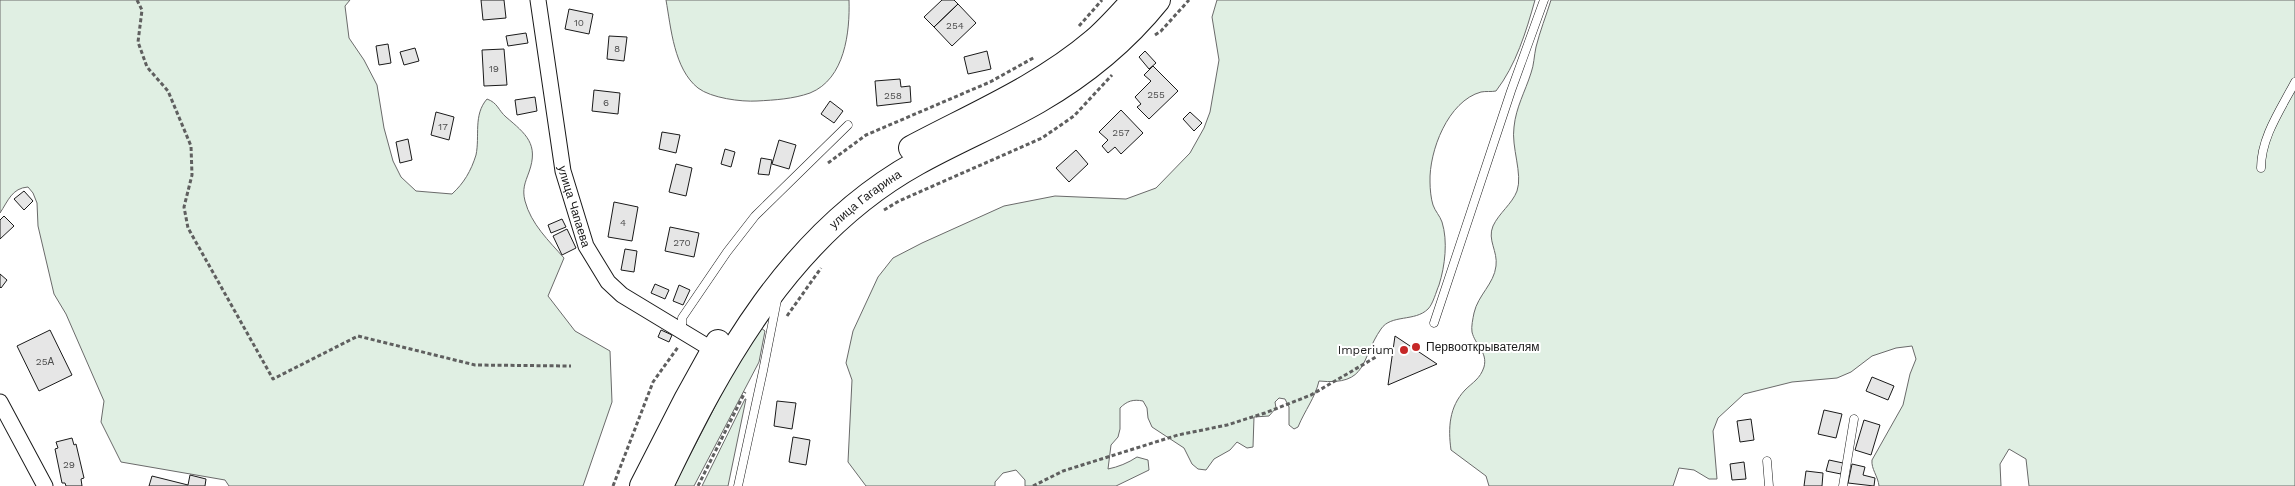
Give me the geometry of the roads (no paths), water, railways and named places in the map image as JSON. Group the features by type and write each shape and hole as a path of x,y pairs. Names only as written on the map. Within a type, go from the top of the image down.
{"main road":[{"name":"улица Гагарина","path":"642,486 713,350 740,308 772,266 799,236 844,194 908,150 1025,89 1052,72 1094,41 1134,0"},
{"name":"улица Гагарина","path":"662,486 727,358 753,318 780,282 833,224 884,184 916,163 1023,109 1065,84 1112,48 1158,0"}],"street":[{"name":"улица Чапаева","path":"538,0 563,171 586,246 608,282 622,294 713,350"},
{"path":"0,402 45,486"}],"lane":[{"path":"1434,323 1544,0"},
{"path":"2261,168 2261,154 2266,139 2295,82"},
{"path":"684,333 682,318 727,252 755,216 848,126"},
{"path":"738,486 780,282"},
{"path":"1843,486 1854,419"},
{"path":"1767,461 1769,486"}],"place":[{"name":"Первооткрывателям","path":"1416,347"},
{"name":"Imperium","path":"1404,350"}]}
